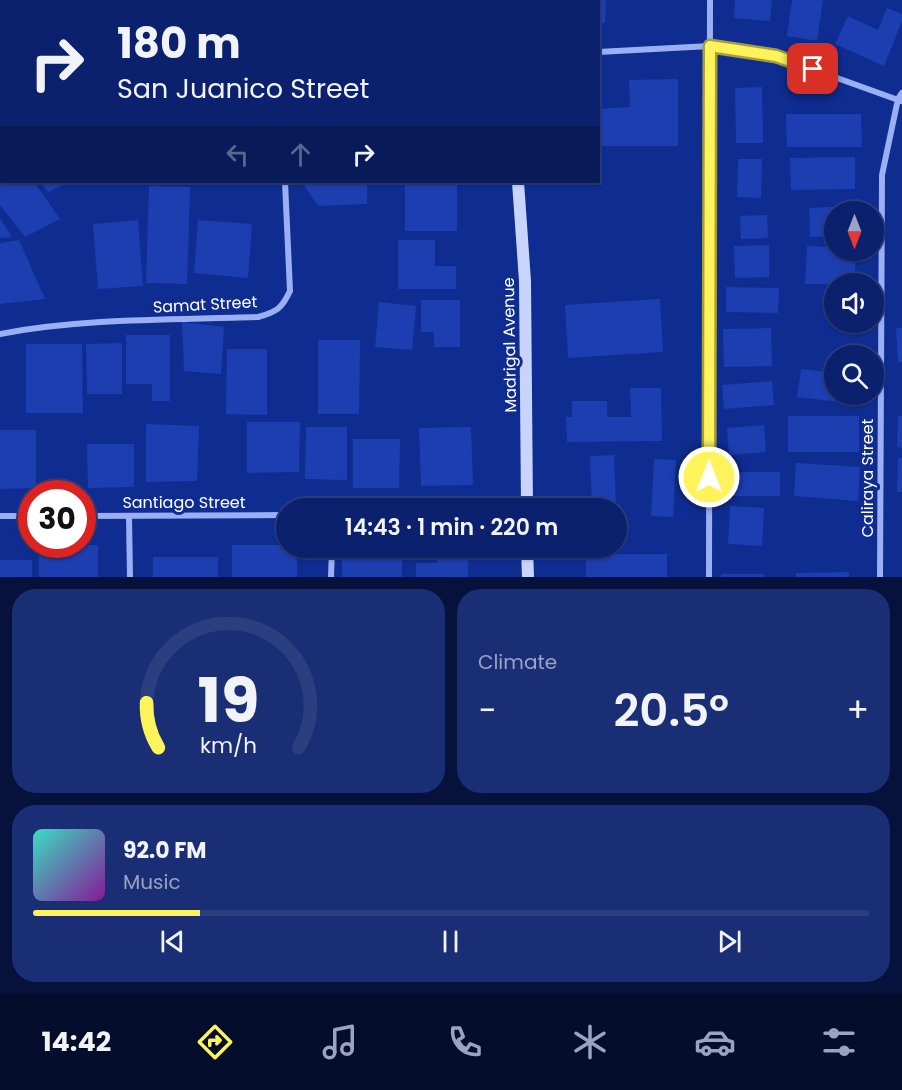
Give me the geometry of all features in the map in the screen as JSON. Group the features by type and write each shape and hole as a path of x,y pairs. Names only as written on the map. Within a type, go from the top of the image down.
{"street":[{"path":"709,577 710,0"},
{"path":"600,52 710,46 776,56 901,98"},
{"name":"Caliraya Street","path":"880,577 882,175 901,98"},
{"name":"Samat Street","path":"0,334 32,328 111,321 258,317 272,314 283,306 290,291 285,183"},
{"name":"Madrigal Avenue","path":"518,183 525,281 527,498"},
{"name":"Santiago Street","path":"96,516 276,515"},
{"path":"0,516 18,516"},
{"path":"129,517 130,577"},
{"path":"332,558 332,577"},
{"path":"527,558 528,577"}],"building":[{"path":"600,0 606,0 605,23 600,23"},
{"path":"735,0 772,0 770,21 734,18"},
{"path":"792,0 823,0 817,41 787,36"},
{"path":"887,8 902,14 902,21 884,66 835,44 848,16 878,30"},
{"path":"678,79 678,146 600,146 600,109 630,107 629,80"},
{"path":"762,87 763,143 736,143 735,88"},
{"path":"786,114 861,114 862,147 787,147"},
{"path":"855,157 855,189 791,190 790,158"},
{"path":"738,159 762,159 761,198 737,197"},
{"path":"0,183 35,183 60,219 25,237 0,205"},
{"path":"41,183 68,183 48,192"},
{"path":"303,183 367,183 367,204 318,206"},
{"path":"405,183 457,183 457,231 405,231"},
{"path":"149,186 190,187 187,284 146,283"},
{"path":"824,207 824,236 810,237 809,208"},
{"path":"767,215 768,238 741,239 740,216"},
{"path":"0,218 12,237 0,238"},
{"path":"138,220 143,286 98,289 93,224"},
{"path":"198,220 252,224 248,278 194,273"},
{"path":"19,240 45,299 0,304 0,243"},
{"path":"398,240 435,240 435,266 456,266 456,289 398,289"},
{"path":"769,245 769,277 735,278 734,246"},
{"path":"807,246 824,247 824,261 855,261 855,273 824,273 824,284 805,284"},
{"path":"726,287 779,288 778,313 726,312"},
{"path":"660,299 663,352 568,358 565,305"},
{"path":"421,300 460,300 460,347 434,347 434,332 421,332"},
{"path":"379,302 416,306 412,350 375,347"},
{"path":"182,322 224,327 221,374 184,371"},
{"path":"771,328 772,366 724,367 723,329"},
{"path":"896,328 902,328 902,362 898,362"},
{"path":"126,335 170,335 170,401 152,401 152,384 126,384"},
{"path":"318,340 360,340 359,414 318,414"},
{"path":"122,343 122,394 87,394 86,344"},
{"path":"26,344 82,344 83,413 26,413"},
{"path":"227,349 267,349 267,415 226,414"},
{"path":"801,369 824,372 824,400 797,397"},
{"path":"772,381 774,405 724,409 722,385"},
{"path":"630,388 661,388 662,441 567,442 566,417 572,417 572,401 607,401 607,417 631,417"},
{"path":"788,416 859,416 859,452 788,452"},
{"path":"898,416 902,416 902,448 897,447"},
{"path":"247,422 300,422 299,472 247,473"},
{"path":"146,424 199,426 197,481 146,482"},
{"path":"764,425 766,452 729,455 727,428"},
{"path":"306,427 347,427 347,480 305,479"},
{"path":"471,427 473,485 421,486 419,428"},
{"path":"0,430 36,430 36,480 18,480 18,488 0,489"},
{"path":"353,439 400,439 399,488 353,488"},
{"path":"87,444 134,444 134,487 96,488 96,480 88,480"},
{"path":"614,455 616,498 592,498 590,456"},
{"path":"898,458 902,458 902,492 897,492"},
{"path":"654,459 676,460 673,517 651,516"},
{"path":"796,463 860,467 858,501 794,496"},
{"path":"719,472 780,472 780,496 719,496"},
{"path":"730,506 764,508 762,546 728,544"},
{"path":"96,545 98,545 98,577 39,577 39,558 96,558"},
{"path":"232,545 276,545 276,558 297,558 297,577 232,577"},
{"path":"627,554 667,554 667,577 586,577 586,558 627,558"},
{"path":"153,557 218,557 218,577 153,577"},
{"path":"342,558 402,558 402,577 342,577"},
{"path":"437,558 468,558 468,577 416,577 416,563 437,563"},
{"path":"0,560 32,560 32,577 0,577"},
{"path":"849,572 849,577 796,577 796,573"},
{"path":"721,574 764,574 764,577 721,577"}],"route":[{"path":"709,477 710,46 776,56 813,69"}]}
